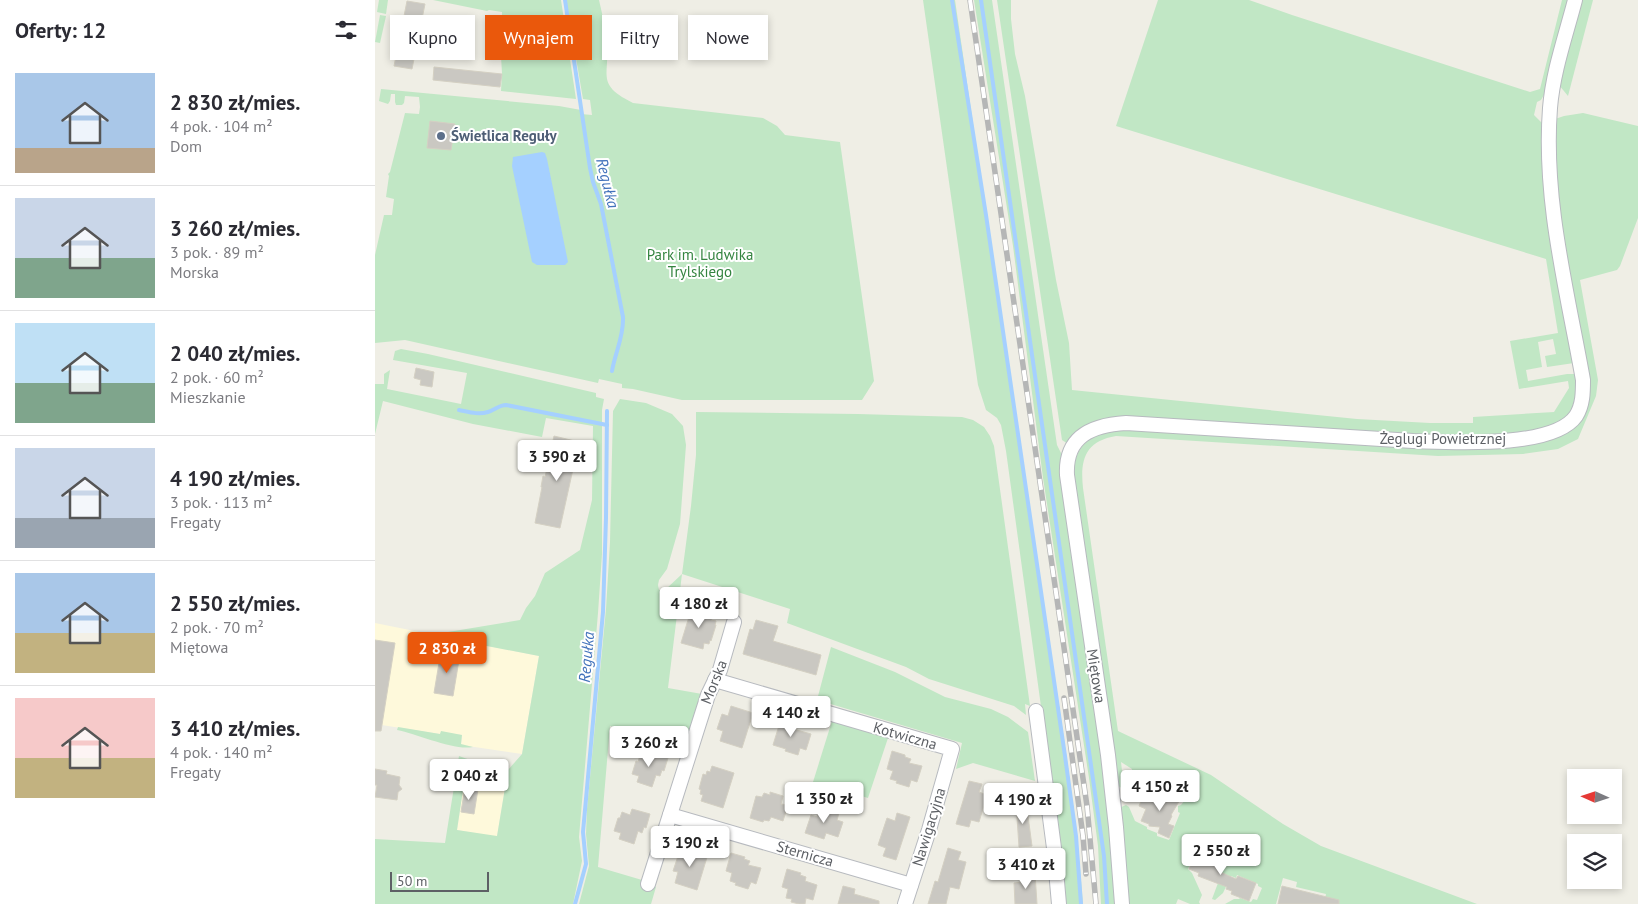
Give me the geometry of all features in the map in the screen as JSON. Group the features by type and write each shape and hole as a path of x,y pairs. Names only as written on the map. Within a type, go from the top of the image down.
{"street":[{"name":"Żeglugi Powietrznej","path":"1071,450 1081,436 1094,428 1126,423 1413,441 1458,442 1534,438 1560,430 1575,418 1583,398 1583,380 1558,245 1550,184 1549,133 1555,80 1575,0"},
{"name":"Miętowa","path":"1071,450 1068,459 1067,475 1108,755 1122,904"},
{"name":"Morska","path":"648,884 708,695 720,670 734,622"},
{"name":"Kotwiczna","path":"715,680 952,749"},
{"path":"1036,711 1054,848 1059,904"},
{"name":"Nawigacyjna","path":"905,904 952,749"},
{"name":"Sternicza","path":"670,815 911,885"}],"shaded area":[{"path":"375,623 539,656 522,754 461,745 462,735 441,732 440,734 375,724"},
{"path":"487,766 508,770 497,837 457,830 466,769"}],"green space":[{"path":"379,0 388,0 386,14 377,12"},
{"path":"433,0 561,0 563,15 502,15 502,12 487,11"},
{"name":"Park im. Ludwika Trylskiego","path":"566,0 599,0 603,15 602,60 607,60 607,78 613,90 633,103 763,118 777,126 785,135 840,142 874,381 862,400 682,400 622,388 622,384 599,379 598,383 405,340 375,343 375,255 384,215 392,215 394,199 386,197 388,174 405,113 419,114 420,107 419,97 405,96 402,105 396,105 395,94 391,94 388,104 379,101 381,89 559,106 581,110 581,114 592,115 590,100 583,99 576,60 592,60 592,15 569,15"},
{"path":"923,0 955,0 1064,742 1080,864 1083,904 1065,904 1053,794 1006,451 1001,425 997,418 986,410 978,385"},
{"path":"974,0 992,0 1057,445 1062,455 1060,466 1062,492 1105,781 1116,904 1101,904 1098,846 1089,778 1043,478 1013,246"},
{"path":"997,0 1011,0 1015,54 1025,96 1056,280 1069,343 1072,390 1357,419 1473,423 1473,417 1554,412 1569,388 1568,381 1519,389 1510,341 1558,333 1546,259 1116,126 1158,0 1249,0 1530,92 1540,89 1562,0 1570,0 1545,93 1541,100 1537,102 1534,115 1543,124 1574,363 1547,367 1545,356 1556,354 1553,339 1538,342 1542,367 1526,370 1528,381 1576,374 1575,408 1564,421 1534,432 1469,437 1100,420 1083,427 1068,444 1062,440"},
{"path":"1580,0 1593,0 1568,96 1559,85"},
{"path":"380,15 386,16 380,43 375,42"},
{"path":"501,60 570,60 576,99 501,91"},
{"path":"1583,113 1638,126 1638,218 1617,270 1580,280 1598,380 1596,396 1578,439 1558,449 1523,454 1438,456 1116,436 1097,442 1091,447 1084,461 1083,488 1118,731 1211,775 1283,824 1321,846 1477,904 1324,904 1326,894 1296,887 1297,882 1283,878 1276,904 1225,904 1240,898 1251,902 1253,899 1257,900 1262,888 1258,884 1237,875 1236,878 1231,876 1223,893 1215,900 1212,899 1218,883 1215,882 1222,864 1214,861 1215,858 1209,848 1203,845 1195,850 1188,860 1190,864 1188,869 1192,873 1202,895 1200,904 1190,904 1178,899 1176,904 1128,904 1119,808 1126,805 1129,807 1135,821 1157,833 1157,836 1169,840 1180,813 1178,812 1178,806 1185,800 1169,790 1163,795 1158,796 1150,793 1134,781 1131,776 1132,769 1121,762 1124,789 1118,786 1073,474 1079,451 1086,441 1096,434 1116,429 1543,441 1568,431 1586,410 1554,161 1555,119"},
{"path":"401,349 596,393 596,397 604,399 602,410 602,554 579,837 582,861 573,904 375,904 375,839 445,843 459,756 473,761 474,767 466,770 457,830 497,836 508,770 522,754 539,656 430,635 520,620 535,596 545,573 580,550 592,500 593,426 546,418 542,437 473,424 383,401 375,434 375,384 384,384 384,374 390,370 387,389 461,404 467,373 393,360 395,351"},
{"path":"620,399 646,403 672,414 683,426 686,445 680,524 667,569 659,580 658,585 659,590 665,590 682,574 668,688 702,694 685,749 610,726 598,867 642,880 656,887 651,904 579,904 589,866 586,834 587,809 606,609 610,542 613,411"},
{"path":"696,412 962,417 973,420 984,427 994,446 1030,706 1025,704 1026,715 1014,706 929,679 906,667 787,623 790,609 682,574 696,455"},
{"path":"831,647 895,672 945,697 991,709 1008,717 1028,732 1035,781 973,763 956,769 962,743 817,700"},
{"path":"832,721 888,738 868,798 813,782"},
{"path":"398,727 440,734 441,731 462,735 461,744 473,747 456,747 397,730"}],"water":[{"path":"545,153 547,159 568,262 565,265 537,265 532,262 512,166 513,157"}],"building":[{"path":"407,1 425,4 423,15 404,15"},
{"path":"395,60 414,60 412,69 394,66"},
{"path":"434,67 502,74 500,87 433,80"},
{"name":"Świetlica Reguły","path":"430,121 455,124 451,150 427,148"},
{"path":"416,368 434,372 432,387 420,385 421,380 414,378"},
{"path":"554,436 579,442 560,528 535,523 543,476 545,477"},
{"path":"692,607 713,614 711,620 716,621 711,641 709,644 704,643 703,649 681,643"},
{"path":"756,620 778,626 773,641 821,655 816,675 743,654 750,629 753,630"},
{"path":"375,640 395,643 381,731 375,731"},
{"path":"441,651 460,654 453,696 434,693"},
{"path":"731,706 753,713 742,748 720,741 723,731 717,729 722,714 728,716"},
{"path":"781,719 795,723 793,729 811,734 806,750 800,748 798,755 773,745"},
{"path":"892,751 911,759 909,763 922,766 917,782 911,780 909,787 890,779 893,771 887,769"},
{"path":"650,752 668,758 664,771 662,770 660,776 656,775 652,787 637,782 639,776 632,774 640,755 648,758"},
{"path":"712,766 734,773 723,808 701,801 703,795 700,794 701,790 699,789 703,774 706,775 707,771 710,772"},
{"path":"375,769 387,771 386,774 400,777 399,785 402,789 398,792 397,800 375,797 377,785 375,785"},
{"path":"969,781 982,784 979,792 987,795 979,822 971,820 969,827 956,824"},
{"path":"465,787 478,789 474,814 461,812"},
{"path":"1170,791 1181,798 1168,824 1174,826 1169,838 1158,833 1160,827 1149,826 1149,824 1141,821 1146,809 1139,806 1144,794 1164,802"},
{"path":"770,792 783,796 781,804 788,805 783,821 771,817 769,821 764,820 763,822 750,818 756,796 762,797 764,793 770,795"},
{"path":"1026,801 1032,846 1019,847 1016,803"},
{"path":"632,809 650,814 646,828 644,827 642,833 638,831 634,844 619,839 621,833 614,831 622,812 630,815"},
{"path":"820,809 839,813 837,820 843,822 838,837 826,833 824,839 805,833 811,815 817,817"},
{"path":"897,813 910,817 896,860 883,856 886,848 878,845 887,818 895,821"},
{"path":"686,847 708,854 697,890 675,883 678,872 673,871 678,856 680,856 681,852 684,853"},
{"path":"948,848 961,852 958,860 966,862 959,889 950,887 946,904 928,904 935,881 938,882"},
{"path":"1196,851 1213,858 1212,861 1221,864 1218,871 1236,879 1238,876 1256,883 1249,901 1231,894 1232,891 1226,889 1227,887 1198,876 1199,873 1189,869 1191,864 1188,858 1194,856"},
{"path":"731,853 745,857 744,859 750,861 748,865 761,868 756,884 751,882 748,889 735,885 736,883 730,881 732,873 726,871"},
{"path":"787,869 801,873 800,875 806,877 805,881 817,885 813,900 806,898 805,904 799,904 791,902 792,899 786,898 788,889 782,887"},
{"path":"1035,873 1037,904 1015,904 1014,883 1022,882 1021,874"},
{"path":"843,886 855,889 854,894 879,901 879,904 838,904"},
{"path":"1282,886 1339,900 1339,904 1278,904"}],"waterway":[{"name":"Regułka","path":"565,0 590,168 601,204 623,317 621,338 612,371"},
{"path":"952,0 986,215 1065,756 1076,836 1081,904"},
{"path":"981,0 1104,856 1107,904"},
{"path":"459,410 484,413 506,405 607,425"},
{"name":"Regułka","path":"575,904 586,864 583,832 603,612 607,411"}],"railway":[{"path":"970,0 1087,806 1096,904"},
{"path":"1064,698 1083,836 1086,874"}],"place":[{"name":"Świetlica Reguły","path":"441,136"}]}
